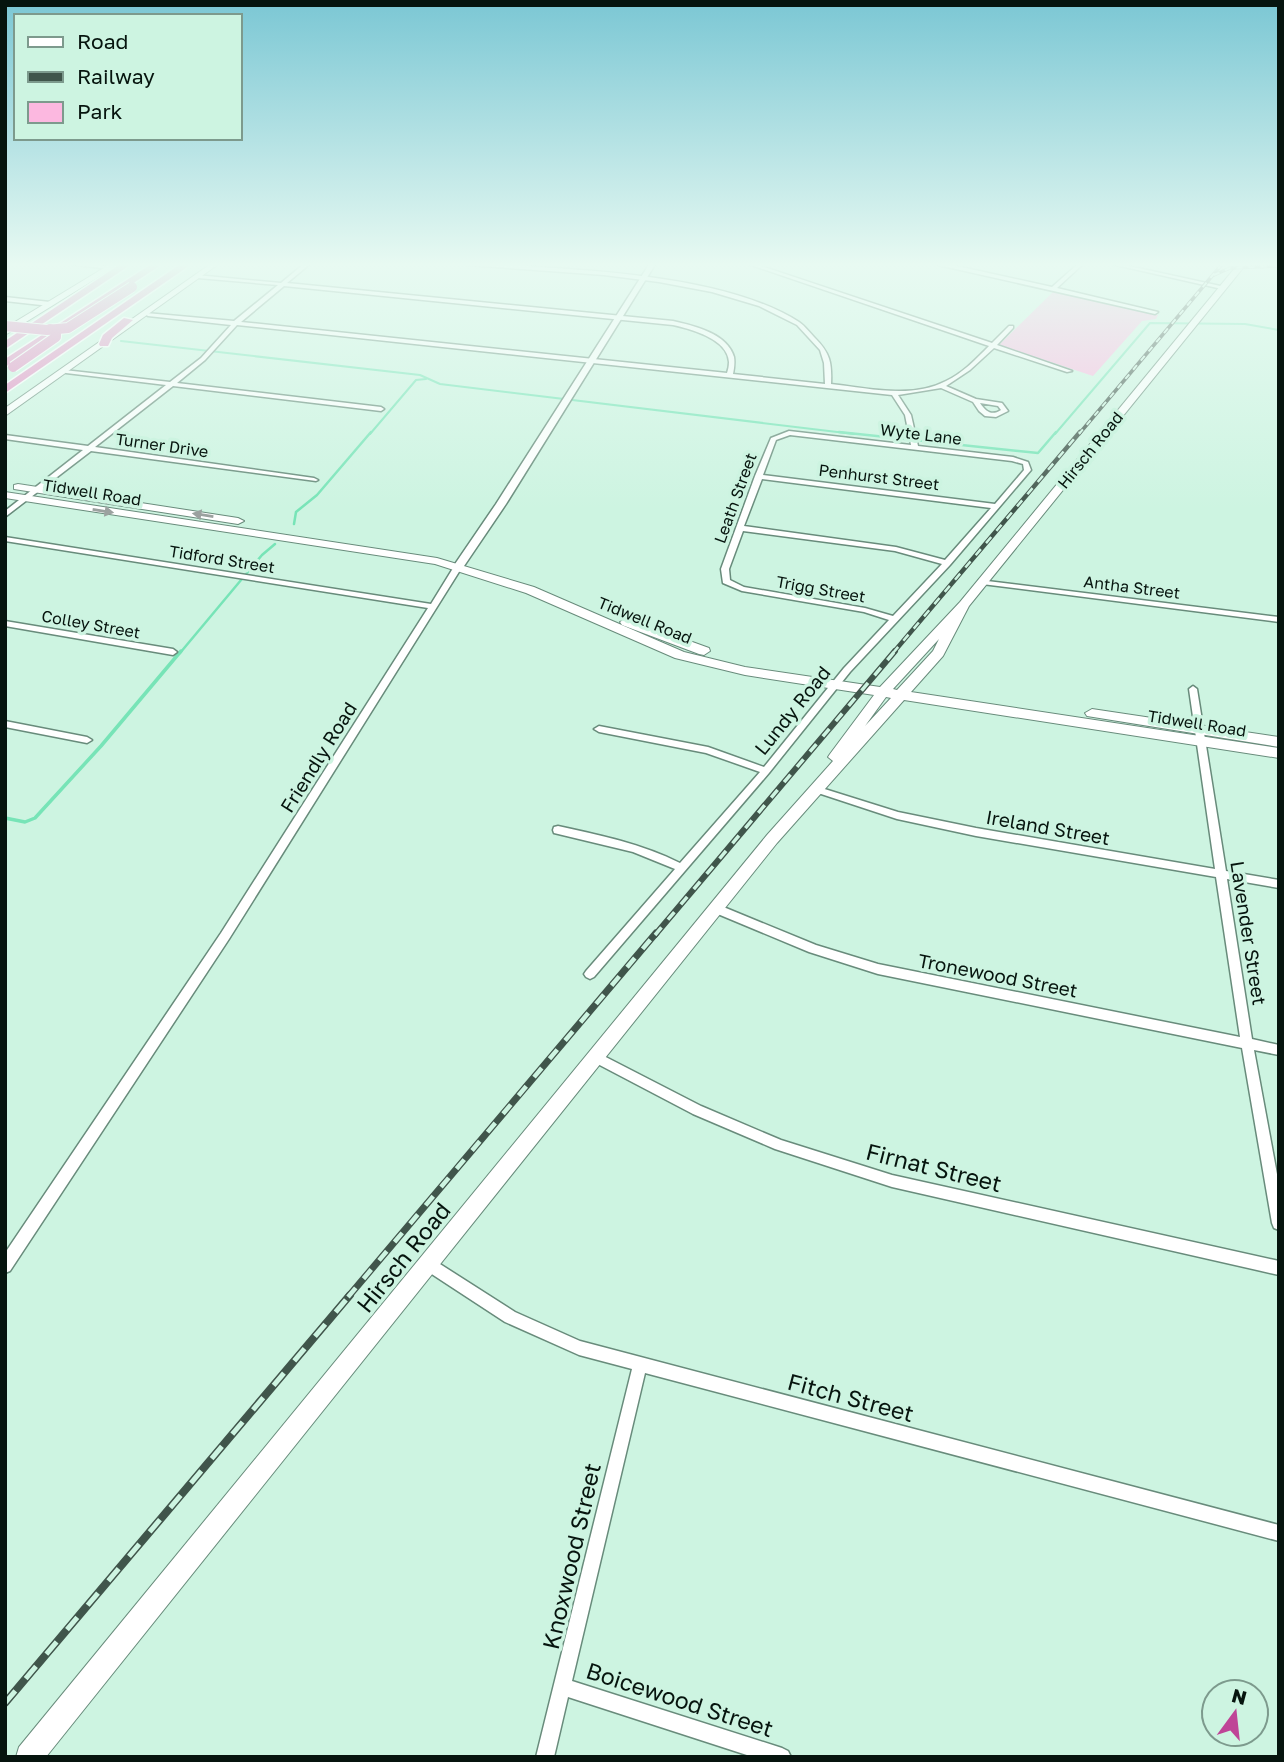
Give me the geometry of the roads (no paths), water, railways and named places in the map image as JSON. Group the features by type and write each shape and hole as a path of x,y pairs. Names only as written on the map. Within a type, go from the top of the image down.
{"highway":[{"path":"7,369 40,345"},
{"path":"7,369 42,345"},
{"path":"5,390 69,345"}],"main road":[{"path":"5,413 102,345"},
{"name":"Hirsch Road","path":"815,789 853,731 887,687 964,605 1175,345"},
{"name":"Tidwell Road","path":"5,485 142,505 461,563 541,583 576,605 689,652 768,664 839,681 1201,736 1279,753"},
{"name":"Tidwell Road","path":"5,495 131,516 339,542"},
{"path":"131,516 142,505"},
{"name":"Hirsch Road","path":"29,1757 815,789 867,736 938,653 964,605"},
{"name":"Tidwell Road","path":"1201,736 1279,742"}],"street":[{"path":"5,515 205,357 216,345"},
{"path":"445,345 894,393 941,386 992,345"},
{"name":"Friendly Road","path":"5,1266 225,936 602,345"},
{"path":"723,345 730,354 730,375"},
{"path":"820,345 828,365 828,386"},
{"path":"993,345 1069,371"},
{"path":"66,370 381,409"},
{"path":"941,386 975,401"},
{"path":"894,393 908,415 914,443"},
{"name":"Leath Street","path":"742,589 731,585 724,575 758,476 773,439 789,433 803,434"},
{"name":"Wyte Lane","path":"803,434 914,443 1013,458 1026,463 1026,472"},
{"name":"Turner Drive","path":"5,437 314,480"},
{"name":"Lundy Road","path":"590,974 766,771 839,681 1026,472"},
{"name":"Penhurst Street","path":"758,476 996,506"},
{"path":"739,528 896,549 947,563"},
{"name":"Tidford Street","path":"5,539 434,607"},
{"name":"Antha Street","path":"982,582 1279,621"},
{"name":"Trigg Street","path":"742,589 855,608 895,619"},
{"name":"Colley Street","path":"5,623 173,652"},
{"name":"Lavender Street","path":"1193,689 1247,1044 1279,1223"},
{"path":"5,724 87,740"},
{"path":"599,729 708,750 766,771"},
{"name":"Ireland Street","path":"815,789 897,815 976,832 1279,884"},
{"path":"558,830 622,843 649,852 681,868"},
{"name":"Tronewood Street","path":"718,909 813,949 878,969 1279,1050"},
{"name":"Firnat Street","path":"596,1057 697,1110 768,1140 892,1181 1279,1268"},
{"name":"Fitch Street","path":"429,1264 510,1317 579,1348 1279,1533"},
{"name":"Knoxwood Street","path":"545,1757 640,1365"},
{"name":"Boicewood Street","path":"564,1687 782,1757"}],"waterway":[{"path":"158,345 420,375 440,384 854,434"},
{"path":"1055,434 1131,345"},
{"path":"370,434 416,380 426,379"},
{"path":"294,524 296,512 317,495 371,432"},
{"path":"839,432 1038,453 1056,432"},
{"path":"180,653 262,555 275,544"},
{"path":"5,818 25,822 35,818 101,746 181,651"}],"railway":[{"path":"1079,434 1154,345"},
{"path":"893,653 1080,432"},
{"path":"655,935 895,651"},
{"path":"348,1297 656,933"},
{"path":"5,1703 350,1295"}]}
